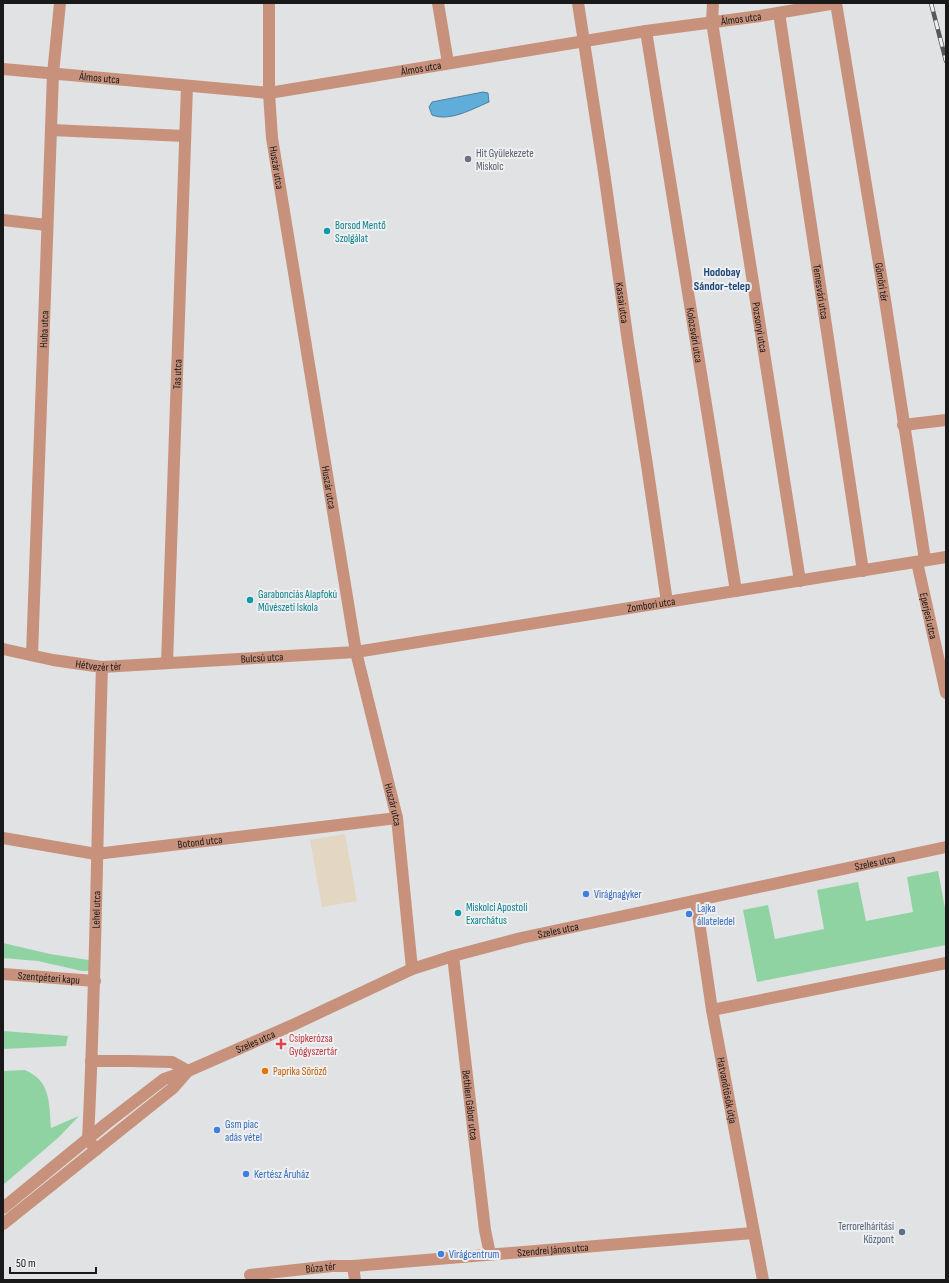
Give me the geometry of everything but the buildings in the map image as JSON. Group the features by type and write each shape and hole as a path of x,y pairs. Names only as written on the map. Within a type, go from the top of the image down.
{"street":[{"name":"Huba utca","path":"32,655 53,74 60,3"},
{"name":"Huszár utca","path":"268,3 269,93 272,138 356,652 397,818 412,969"},
{"path":"438,3 448,63"},
{"name":"Kassai utca","path":"578,3 628,342 648,465 667,602"},
{"name":"Pozsonyi utca","path":"713,3 712,22 800,581"},
{"name":"Álmos utca","path":"3,69 269,93 583,41 779,13 836,3"},
{"name":"Gömöri tér","path":"836,3 885,300 921,561"},
{"name":"Temesvári utca","path":"779,13 863,571"},
{"name":"Kolozsvári utca","path":"646,31 736,591"},
{"name":"Tas utca","path":"167,663 187,86"},
{"path":"51,130 185,136"},
{"path":"3,220 48,224"},
{"path":"903,425 946,420"},
{"name":"Zombori utca","path":"356,652 946,557"},
{"name":"Eperjesi utca","path":"921,561 946,693"},
{"path":"3,649 32,655"},
{"name":"Bulcsú utca","path":"167,663 356,652"},
{"name":"Hétvezér tér","path":"32,655 53,660 102,667 167,663"},
{"name":"Lehel utca","path":"88,1140 95,980 96,854 102,667"},
{"name":"Botond utca","path":"3,838 96,854 397,818"},
{"name":"Szeles utca","path":"3,1208 164,1079 188,1071 295,1024 412,969 453,956 521,938 946,847"},
{"name":"Hatvanötösök útja","path":"696,901 712,1010 763,1280"},
{"name":"Bethlen Gábor utca","path":"453,956 485,1230 490,1254"},
{"path":"712,1010 946,963"},
{"name":"Szentpéteri kapu","path":"3,974 95,980"},
{"path":"91,1061 172,1062 188,1071"},
{"name":"Szeles utca","path":"3,1224 173,1088 188,1071"},
{"path":"88,1140 96,1150"},
{"name":"Szendrei János utca","path":"353,1266 753,1233"},
{"name":"Búza tér","path":"250,1275 332,1266 353,1266"},
{"path":"353,1266 355,1280"}],"shaded area":[{"path":"345,834 357,901 322,907 310,840"}],"green space":[{"path":"938,871 946,913 946,945 757,982 743,910 768,905 775,939 824,929 817,890 858,882 866,921 913,912 907,877"},
{"path":"3,943 50,954 95,961 89,971 82,971 38,961 3,958"},
{"path":"3,1031 68,1036 66,1046 3,1049"},
{"path":"25,1070 40,1080 44,1087 49,1102 51,1128 79,1116 59,1137 3,1185 3,1071"}],"water":[{"path":"483,92 488,93 489,102 461,114 439,117 432,115 429,107 432,102"}],"railway":[{"path":"931,3 946,61"}],"place":[{"name":"Hit Gyülekezete Miskolc","path":"468,159"},
{"name":"Borsod Mentő Szolgálat","path":"327,231"},
{"name":"Garabonciás Alapfokú Művészeti Iskola","path":"250,600"},
{"name":"Virágnagyker","path":"586,894"},
{"name":"Miskolci Apostoli Exarchátus","path":"458,913"},
{"name":"Lajka állateledel","path":"689,914"},
{"name":"Csipkerózsa Gyógyszertár","path":"281,1044"},
{"name":"Paprika Söröző","path":"265,1071"},
{"name":"Gsm piac adás vétel","path":"217,1130"},
{"name":"Kertész Áruház","path":"246,1174"},
{"name":"Terrorelhárítási Központ","path":"902,1232"},
{"name":"Virágcentrum","path":"441,1254"}],"district":[{"name":"Hodobay Sándor-telep","path":"722,279"}]}
